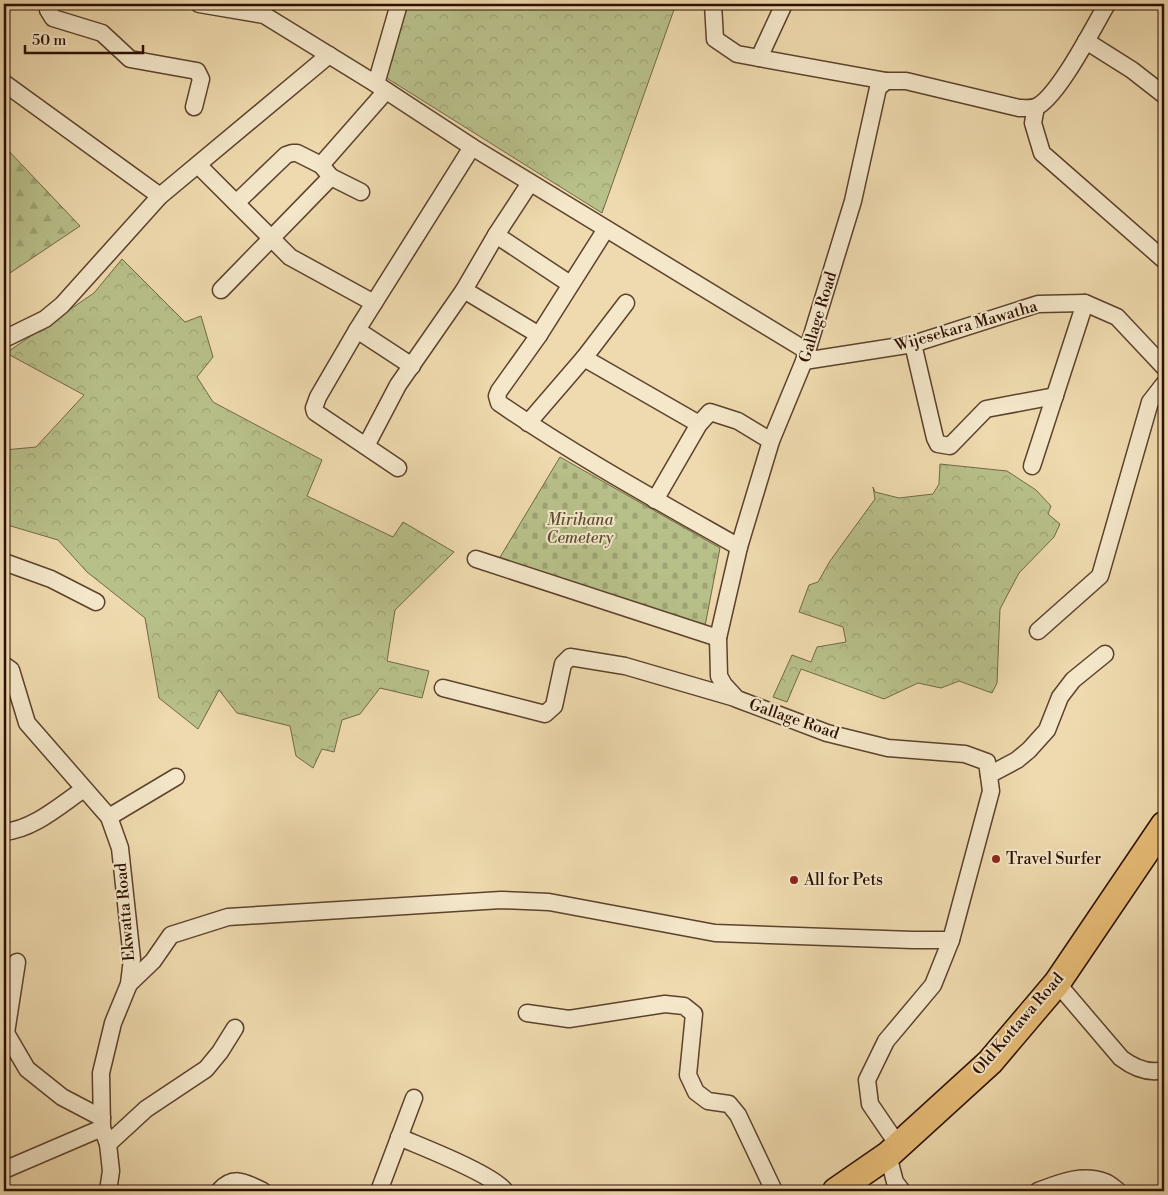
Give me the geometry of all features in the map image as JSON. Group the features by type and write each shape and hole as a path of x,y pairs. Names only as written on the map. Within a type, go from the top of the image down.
{"main road":[{"name":"Old Kottawa Road","path":"836,1191 893,1150 990,1062 1057,983 1161,837"}],"street":[{"path":"48,4 48,10 53,18 102,33 130,59 196,71 201,79 194,107"},
{"path":"199,4 264,15 806,356"},
{"path":"221,290 271,239 326,171 381,88 399,4"},
{"path":"713,4 715,39 737,54 886,81 906,81 1019,108 1036,107 1051,95 1086,41 1107,4"},
{"path":"759,58 784,4"},
{"path":"1086,41 1132,70 1164,95"},
{"path":"4,339 45,319 62,305 160,196 329,55"},
{"name":"Gallage Road","path":"886,81 878,88 853,201 806,356 771,441 739,547 718,638 719,676 724,685 737,699 827,733 888,748 965,754 987,762 988,775"},
{"path":"4,83 160,196"},
{"path":"1036,107 1033,123 1042,153 1164,260"},
{"path":"398,468 315,412 314,408 318,397 357,330 472,147"},
{"path":"236,203 286,155 297,153 361,192"},
{"path":"198,165 290,257 374,303"},
{"path":"366,446 398,385 464,290 496,235 530,183"},
{"path":"606,229 539,335 499,391 497,396 498,403 655,500 739,547"},
{"path":"496,235 570,284"},
{"path":"464,290 539,335"},
{"path":"528,423 584,358 626,303"},
{"path":"1032,466 1085,303"},
{"name":"Wijesekara Mawatha","path":"806,356 914,344 1038,304 1085,303 1117,318 1164,368"},
{"path":"357,330 412,366"},
{"path":"914,344 935,438 938,444 950,446 986,408 1056,396"},
{"path":"584,358 699,424"},
{"path":"1038,631 1100,576 1150,402 1164,384"},
{"path":"655,500 699,424 710,412 738,421 771,441"},
{"path":"476,559 718,638"},
{"path":"4,562 51,579 96,602"},
{"path":"902,1191 895,1182 893,1150 870,1104 867,1080 886,1041 933,985 951,940 990,791 988,775 1017,760 1029,750 1047,730 1060,697 1073,680 1106,654"},
{"path":"443,688 545,714 554,706 563,664 570,657 625,666 737,699"},
{"name":"Ekwatta Road","path":"4,665 11,670 27,723 109,817 120,848 132,959 129,984 113,1023 101,1073 102,1123 108,1144 111,1172 108,1191"},
{"path":"109,817 176,777"},
{"path":"4,832 17,831 29,826 84,789"},
{"path":"129,984 152,961 172,935 228,917 501,900 549,902 715,933 951,940"},
{"path":"17,962 5,1032 27,1069 62,1097 102,1123"},
{"path":"1057,983 1121,1058 1131,1066 1154,1072 1164,1070"},
{"path":"527,1012 569,1019 665,1004 684,1006 694,1014 688,1075 692,1084 696,1092 708,1101 729,1104 738,1115 774,1191"},
{"path":"108,1144 146,1109 206,1069 220,1052 235,1028"},
{"path":"379,1191 414,1098"},
{"path":"4,1170 102,1123"},
{"path":"399,1137 479,1172 503,1187 505,1191"},
{"path":"1038,1191 1069,1180 1086,1179 1105,1182 1118,1191"},
{"path":"219,1191 226,1184 237,1181 263,1191"}],"green space":[{"path":"398,4 676,4 602,213 377,72"},
{"path":"4,146 80,226 4,277"},
{"path":"122,259 185,322 201,316 213,357 197,377 213,402 322,460 307,496 393,537 403,522 454,552 395,610 387,661 429,671 422,698 380,688 360,714 342,720 334,752 322,749 313,768 296,756 290,726 237,713 219,690 198,729 159,698 145,618 87,572 58,540 4,524 4,450 36,447 84,395 6,353 94,293"},
{"name":"Mirihana Cemetery","path":"560,457 720,548 705,626 499,559"},
{"path":"940,464 1007,471 1036,490 1051,506 1048,514 1060,524 1054,537 1019,573 1000,609 997,683 992,693 959,681 941,688 918,683 884,699 801,669 787,702 773,697 792,655 811,662 817,647 846,642 843,627 799,612 809,585 818,582 830,561 875,499 873,487 875,492 899,498 933,494 939,484"}],"place":[{"name":"Travel Surfer","path":"996,859"},
{"name":"All for Pets","path":"794,880"}]}
